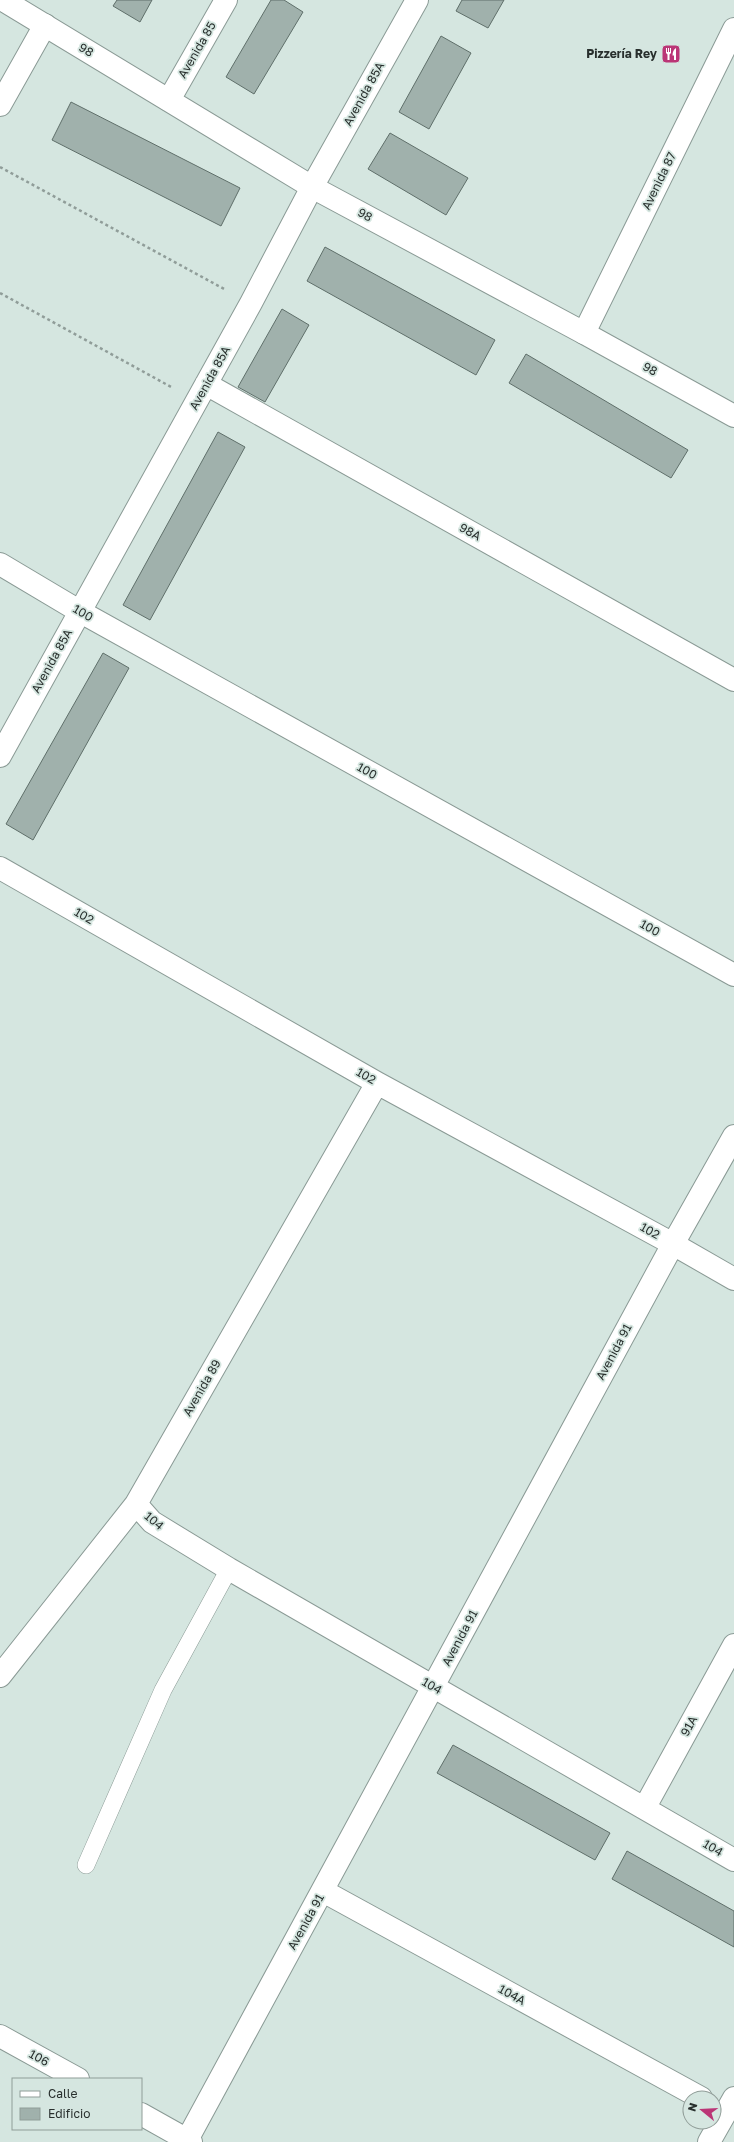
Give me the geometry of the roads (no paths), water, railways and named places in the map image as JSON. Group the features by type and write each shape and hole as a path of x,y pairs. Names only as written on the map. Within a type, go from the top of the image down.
{"street":[{"name":"98","path":"3,0 312,187 584,333 734,416"},
{"name":"Avenida 85","path":"168,100 226,0"},
{"name":"Avenida 85A","path":"0,756 251,304 312,187 417,0"},
{"path":"0,105 45,25"},
{"name":"Avenida 87","path":"584,333 734,29"},
{"name":"98A","path":"202,393 734,680"},
{"name":"100","path":"0,564 80,611 734,975"},
{"name":"102","path":"0,868 377,1083 673,1244 734,1280"},
{"name":"Avenida 89","path":"0,1676 136,1504 377,1083"},
{"name":"Avenida 91","path":"189,2141 673,1244 734,1136"},
{"name":"104","path":"136,1504 152,1522 229,1569 645,1807 734,1860"},
{"name":"91A","path":"645,1807 734,1645"},
{"name":"104A","path":"323,1891 686,2090"},
{"name":"106","path":"0,2036 76,2078"},
{"path":"709,2142 725,2105"},
{"path":"142,2115 189,2141"}],"lane":[{"path":"86,1865 163,1690 229,1569"}],"place":[{"name":"Pizzería Rey","path":"671,54"}]}
